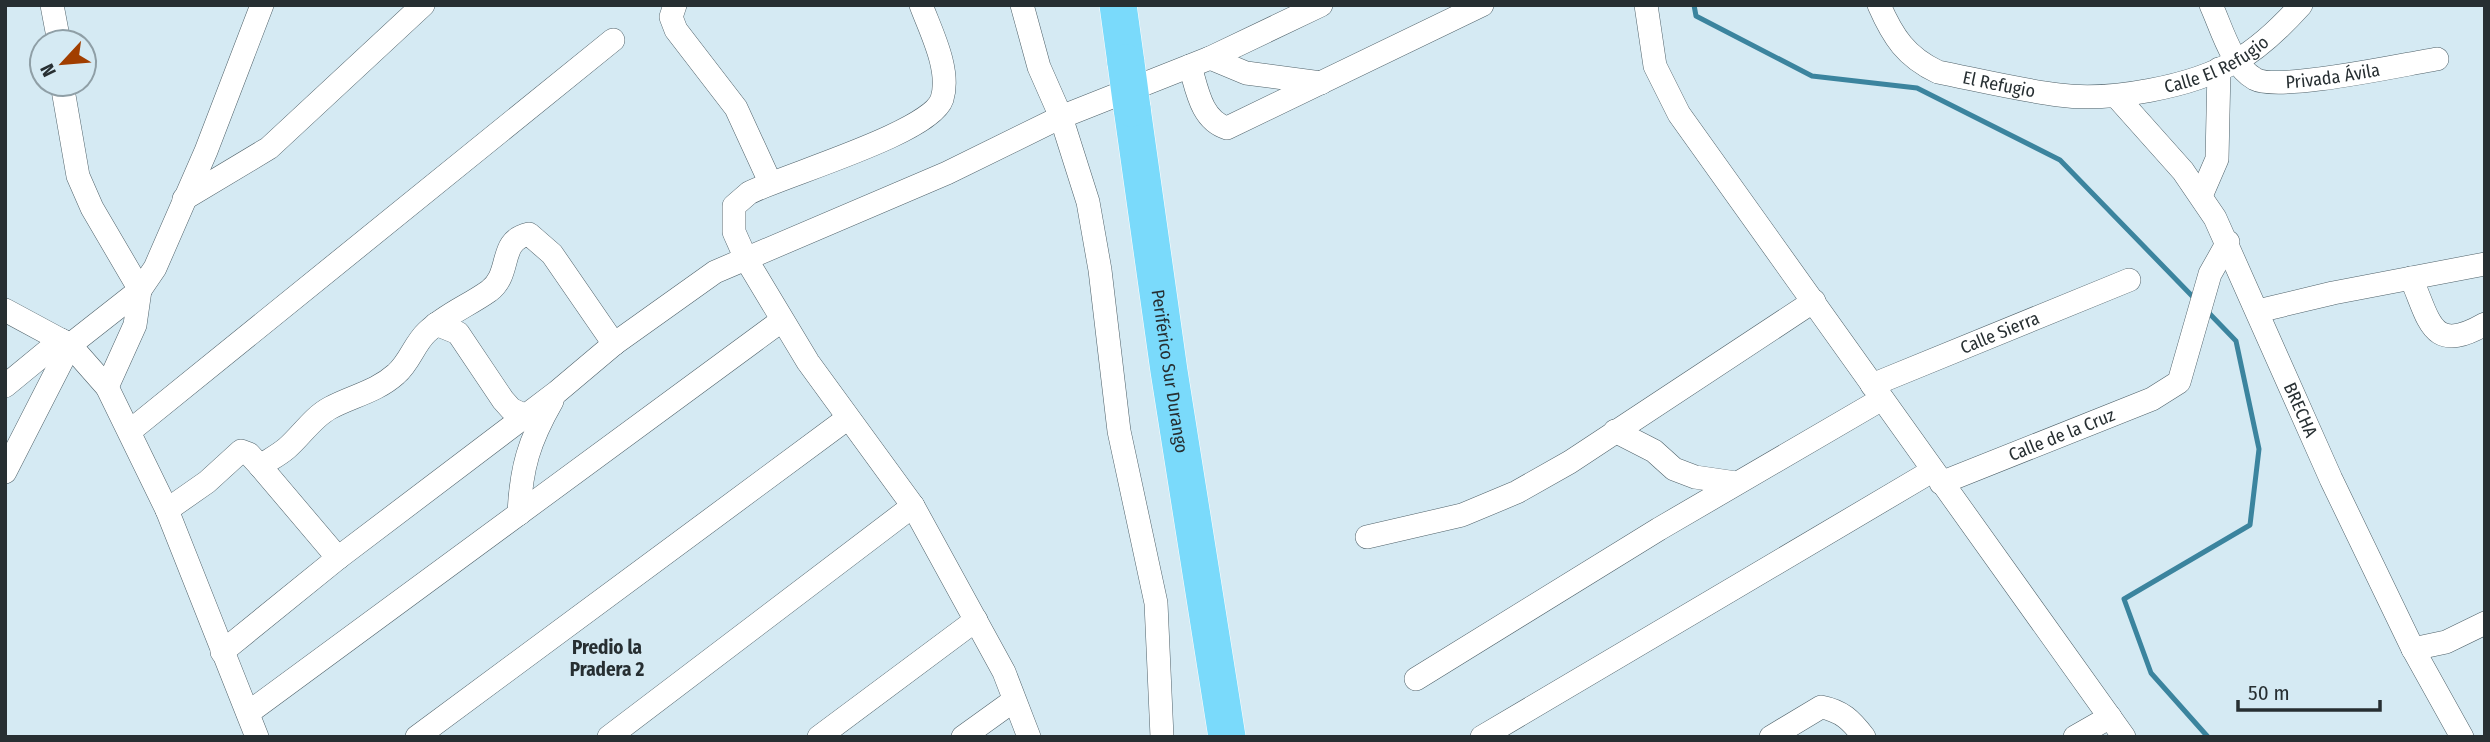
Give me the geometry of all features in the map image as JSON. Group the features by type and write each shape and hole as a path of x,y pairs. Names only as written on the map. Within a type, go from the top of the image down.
{"highway":[{"name":"Periférico Sur Durango","path":"1118,5 1169,371 1227,737"}],"street":[{"path":"52,5 56,28"},
{"path":"5,386 140,290 155,268 206,151 262,5"},
{"path":"184,199 269,148 424,5"},
{"path":"675,5 671,18 676,30 736,108 770,182"},
{"path":"921,5 943,78 941,102 931,114 841,157 770,182 749,193 734,206 734,232 781,321 912,506 1004,672 1029,737"},
{"path":"1022,5 1039,67 1061,117 1088,202 1100,270 1119,431 1156,603 1161,737"},
{"path":"222,652 338,558 557,392 614,344 715,272 947,173 1061,117 1200,62 1321,5"},
{"path":"1200,62 1203,107 1217,125 1227,128 1482,5"},
{"path":"1646,5 1656,66 1665,90 1936,477 2119,731 2075,737"},
{"name":"El Refugio","path":"1879,5 1893,37 1920,64 1938,72 2061,95 2117,97"},
{"path":"2200,195 2217,159 2227,65 2211,5"},
{"name":"Calle El Refugio","path":"2117,97 2227,65 2280,28 2301,5"},
{"path":"130,431 613,40"},
{"name":"Privada Ávila","path":"2227,65 2255,79 2274,83 2437,59"},
{"path":"1200,62 1247,73 1321,83"},
{"name":"BRECHA","path":"2117,97 2200,195 2228,242 2331,479 2413,649 2462,737"},
{"path":"64,98 78,176 92,208 140,290 135,325 107,387"},
{"path":"260,466 286,449 328,409 379,388 397,373 411,357 418,342 436,324 492,288 503,276 506,255 513,242 529,234 552,254 614,344"},
{"name":"Calle de la Cruz","path":"1482,737 1936,477 2152,399 2179,382 2210,274 2228,242"},
{"path":"2258,311 2485,264"},
{"path":"2411,278 2433,331 2443,337 2454,338 2485,324"},
{"name":"Calle Sierra","path":"1416,679 1736,483 1877,392 2129,280"},
{"path":"1367,537 1483,507 1517,492 1814,301"},
{"path":"5,310 66,342 107,387 167,510 257,737"},
{"path":"248,713 781,321"},
{"path":"436,324 458,333 503,400 511,409 526,416"},
{"path":"5,472 66,342"},
{"path":"519,514 520,490 531,437 557,392"},
{"path":"417,737 848,418"},
{"path":"1615,431 1654,451 1674,469 1695,477 1736,483"},
{"path":"167,510 207,482 241,451 249,454 260,466 338,558"},
{"path":"609,737 912,506"},
{"path":"819,737 976,620"},
{"path":"2413,649 2446,642 2485,623"},
{"path":"962,737 1013,701"},
{"path":"1771,737 1822,707 1838,710 1852,720 1864,737"}],"waterway":[{"path":"1694,5 1696,16 1812,76 1917,88 2060,160 2195,299"},
{"path":"2207,311 2236,341 2259,449 2250,525 2124,599 2151,673 2208,737"}],"district":[{"name":"Predio la Pradera 2","path":"607,658"}]}
